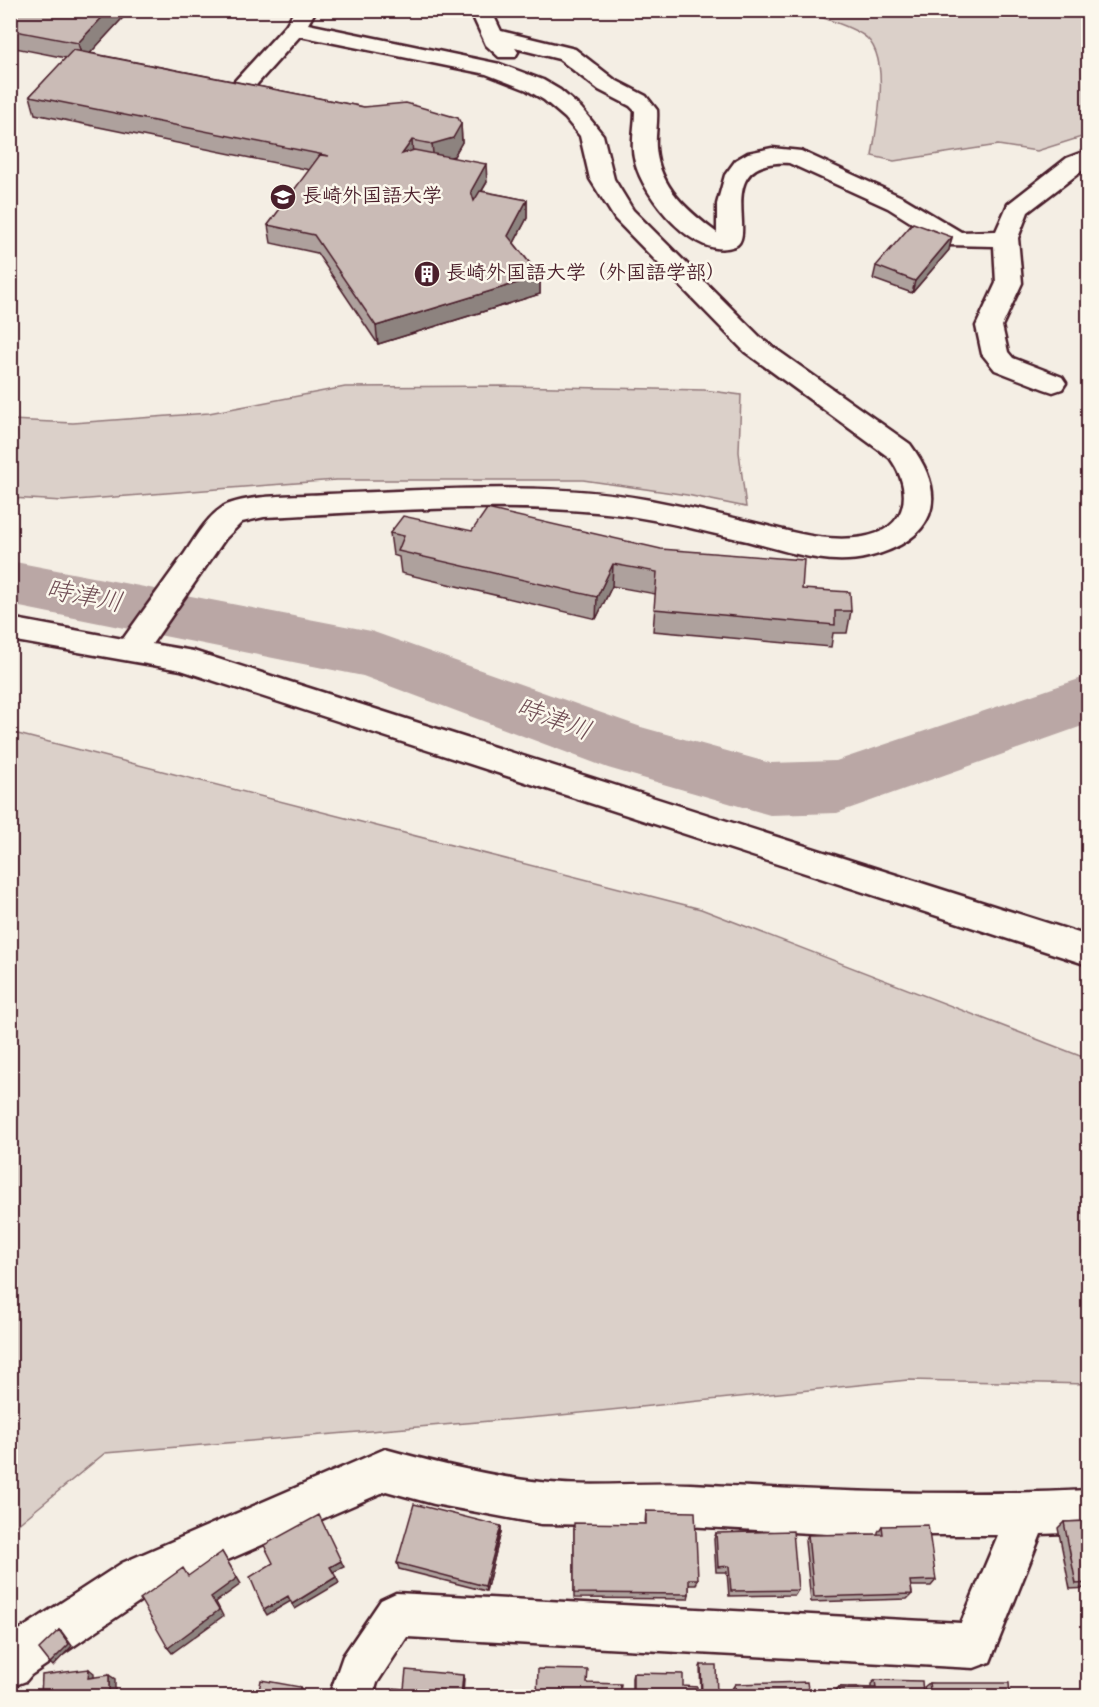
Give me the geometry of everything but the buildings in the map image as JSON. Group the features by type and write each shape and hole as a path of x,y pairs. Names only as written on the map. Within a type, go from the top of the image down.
{"street":[{"path":"480,10 497,45 511,54 538,63 552,95"},
{"path":"130,652 215,532 233,514 264,507 463,500 596,502 740,530 819,550 846,550 880,542 906,525 920,505 921,491 917,475 908,460 878,434 754,346 624,214 602,179 591,135 573,113 552,95 535,85 492,69 301,19 241,88"},
{"path":"493,36 567,54 607,85 638,101 646,110 644,147 650,172 660,195 686,221 714,242 723,243 730,239 727,208 736,172 747,162 775,153 793,156 896,203 956,240 1006,238"},
{"path":"1053,383 1004,364 994,354 989,326 1009,283 1006,238 1017,209 1075,163 1089,157"},
{"path":"10,629 130,652 182,659 1089,951"},
{"path":"10,1665 15,1659 137,1578 385,1470 434,1483 542,1503 686,1505 846,1514 1028,1514 1089,1511"},
{"path":"351,1696 359,1672 396,1615 974,1646 1028,1514"}],"shaded area":[{"path":"803,11 1088,11 1088,135 1037,151 998,145 894,161 872,156 879,110 880,74 878,58 872,45 863,35 849,28"},
{"path":"506,386 704,390 741,395 739,452 746,507 687,495 583,480 336,480 63,501 11,498 11,420 73,423 209,413 345,387"},
{"path":"10,732 701,909 1088,1059 1088,1384 908,1380 551,1416 105,1453 11,1530"}],"waterway":[{"name":"時津川","path":"10,583 371,654 631,750 770,789 837,787 1088,700"}],"place":[{"name":"長崎外国語大学","path":"283,197"},
{"name":"長崎外国語大学（外国語学部）","path":"427,274"}]}
